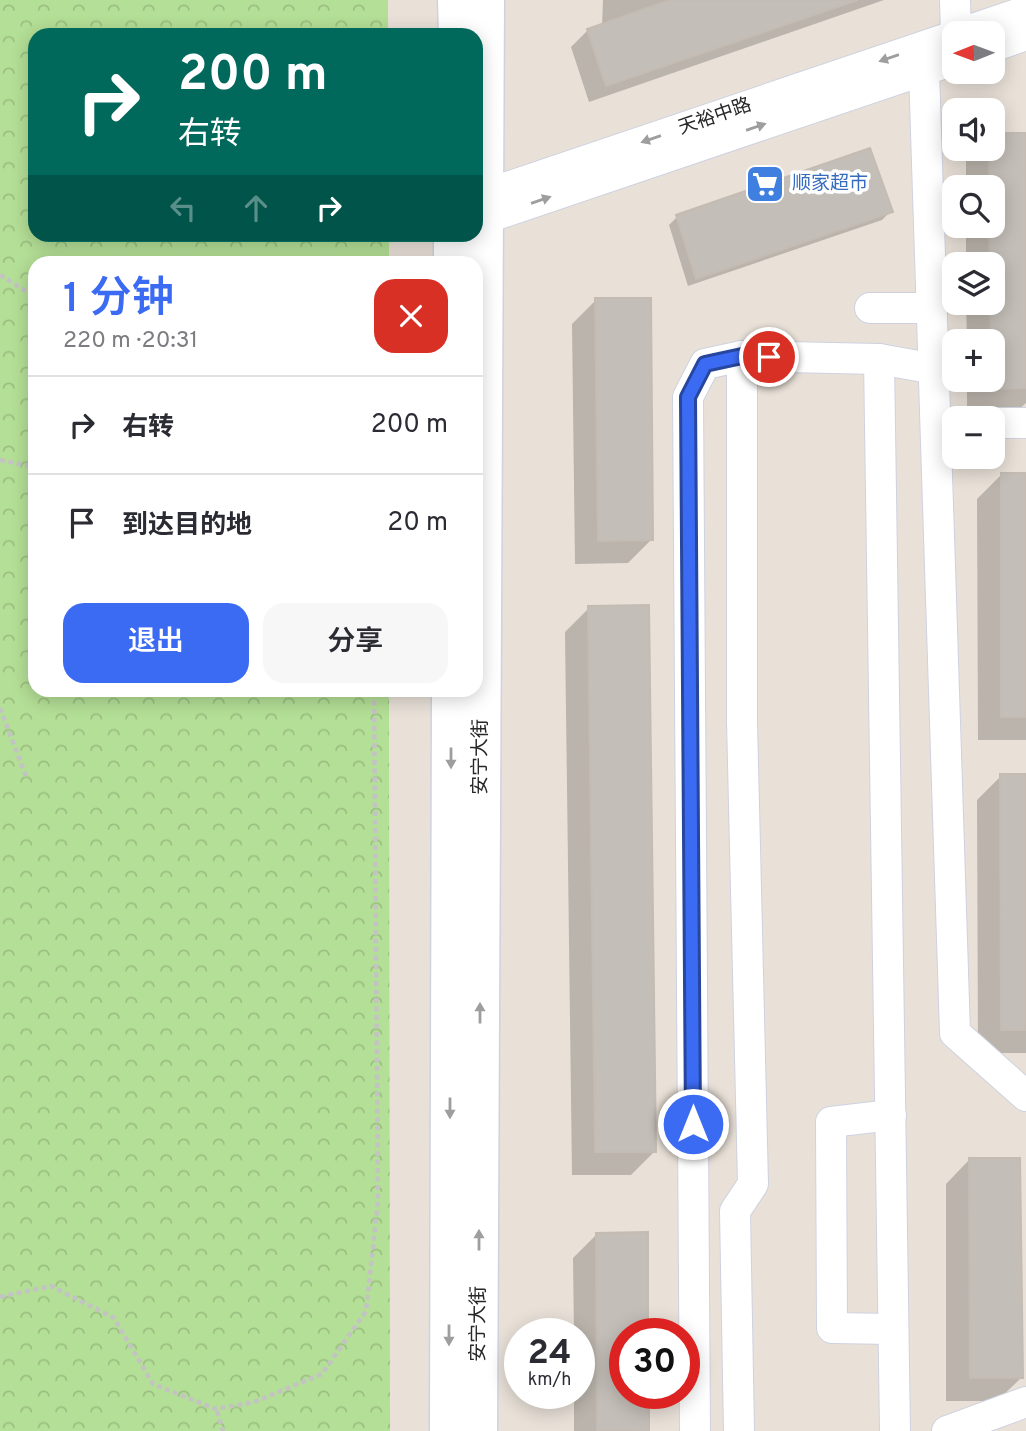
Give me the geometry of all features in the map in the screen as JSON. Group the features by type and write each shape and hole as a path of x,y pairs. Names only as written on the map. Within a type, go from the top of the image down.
{"main road":[{"path":"457,0 458,28"},
{"name":"安宁大街","path":"483,42 485,0"},
{"name":"安宁大街","path":"449,1431 451,697"},
{"name":"安宁大街","path":"476,697 478,1431"}],"street":[{"path":"955,0 956,21"},
{"name":"天裕中路","path":"996,21 1026,11"},
{"path":"1005,42 1026,35"},
{"name":"天裕中路","path":"483,209 942,40"},
{"name":"天裕中路","path":"483,209 942,64"},
{"path":"924,70 935,369 942,407"},
{"path":"870,308 932,307"},
{"path":"695,1431 688,397 705,364 742,356 880,359 935,369"},
{"path":"739,1431 735,1211 753,1184 742,734 742,356"},
{"path":"880,359 895,1431"},
{"path":"1005,423 1026,424"},
{"path":"946,469 955,1033 1026,1096"},
{"path":"891,1115 831,1122 832,1328 894,1329"},
{"path":"947,1431 1026,1402"}],"path":[{"path":"0,275 28,293"},
{"path":"0,460 28,466"},
{"path":"0,1297 51,1286 114,1318 153,1384 216,1409 254,1402 322,1374 366,1311 378,1202 374,697"},
{"path":"0,708 27,779"},
{"path":"217,1411 223,1431"}],"green space":[{"path":"0,0 388,0 388,28 28,28 28,242 389,242 389,256 28,256 28,697 389,697 390,1431 0,1431"}],"building":[{"path":"670,0 858,0 606,86 587,29"},
{"path":"1005,133 1026,133 1026,388 1005,389 1005,329 991,329 990,315 1005,315 1005,252 990,252 989,238 1005,238 1005,175 989,175 989,161 1005,161"},
{"path":"870,148 893,212 696,279 676,215"},
{"path":"595,298 651,298 653,540 598,541"},
{"path":"1001,473 1026,473 1026,717 1001,717"},
{"path":"649,605 656,1152 595,1152 588,606"},
{"path":"1000,774 1026,774 1026,1030 1001,1030"},
{"path":"969,1158 1020,1158 1023,1378 970,1378"},
{"path":"648,1232 648,1318 609,1318 609,1409 649,1409 649,1431 597,1431 596,1233"}],"place":[{"name":"顺家超市","path":"765,184"}],"route":[{"path":"693,1124 688,397 705,364 742,356 769,357"}]}
